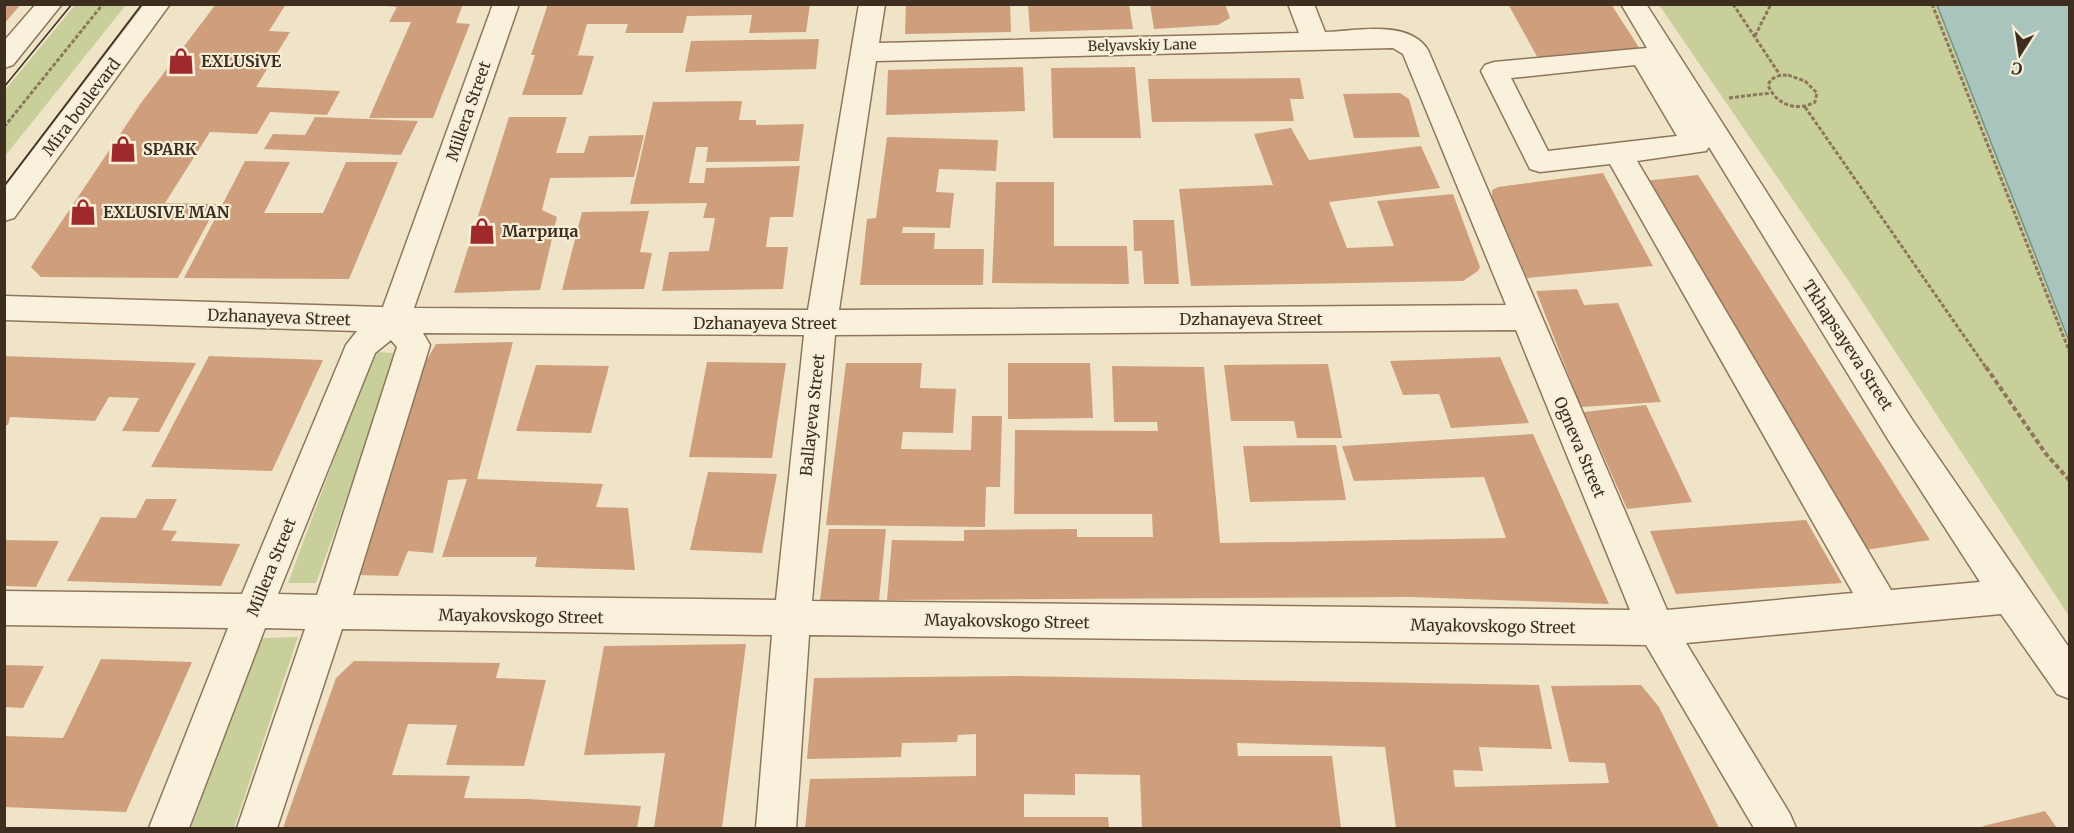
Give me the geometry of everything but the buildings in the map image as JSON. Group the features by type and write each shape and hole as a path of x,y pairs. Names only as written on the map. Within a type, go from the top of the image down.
{"street":[{"path":"4,59 50,4"},
{"name":"Mira boulevard","path":"4,210 158,4"},
{"name":"Millera Street","path":"169,828 253,611 362,345 394,320 506,4"},
{"name":"Ballayeva Street","path":"776,828 792,619 821,324 873,4"},
{"path":"1302,4 1315,41"},
{"name":"Tkhapsayeva Street","path":"1633,4 2008,596 2070,681"},
{"name":"Belyavskiy Lane","path":"866,52 1393,39 1408,43 1415,50"},
{"name":"Ogneva Street","path":"1415,50 1656,628 1776,828"},
{"path":"1642,55 1696,144 1539,162 1494,70 1642,55"},
{"path":"1624,163 1881,607"},
{"name":"Dzhanayeva Street","path":"4,308 394,320 821,324 1525,317"},
{"path":"257,828 329,613 414,345 394,320"},
{"name":"Mayakovskogo Street","path":"4,608 1656,628 2008,596"}],"path":[{"path":"4,127 103,4"},
{"path":"1733,4 1780,75"},
{"path":"1755,37 1771,4"},
{"path":"1932,4 2070,353"},
{"path":"1805,107 1818,98 1814,88 1803,79 1780,75 1769,80 1770,93 1779,101 1805,107 2046,454 2070,481"},
{"path":"1724,99 1770,93"}],"green space":[{"path":"75,5 126,5 5,156 5,90"},
{"path":"1659,5 1937,5 2069,341 2069,616 1856,292"},
{"path":"374,352 399,353 316,583 288,583"},
{"path":"298,637 234,828 191,828 259,638"}],"water":[{"path":"1937,5 2069,5 2069,341"}],"tram line":[{"path":"4,87 72,4"},
{"path":"4,186 142,4"}],"place":[{"name":"EXLUSiVE","path":"181,61"},
{"name":"SPARK","path":"123,149"},
{"name":"EXLUSIVE MAN","path":"83,212"},
{"name":"Матрица","path":"482,231"}]}
